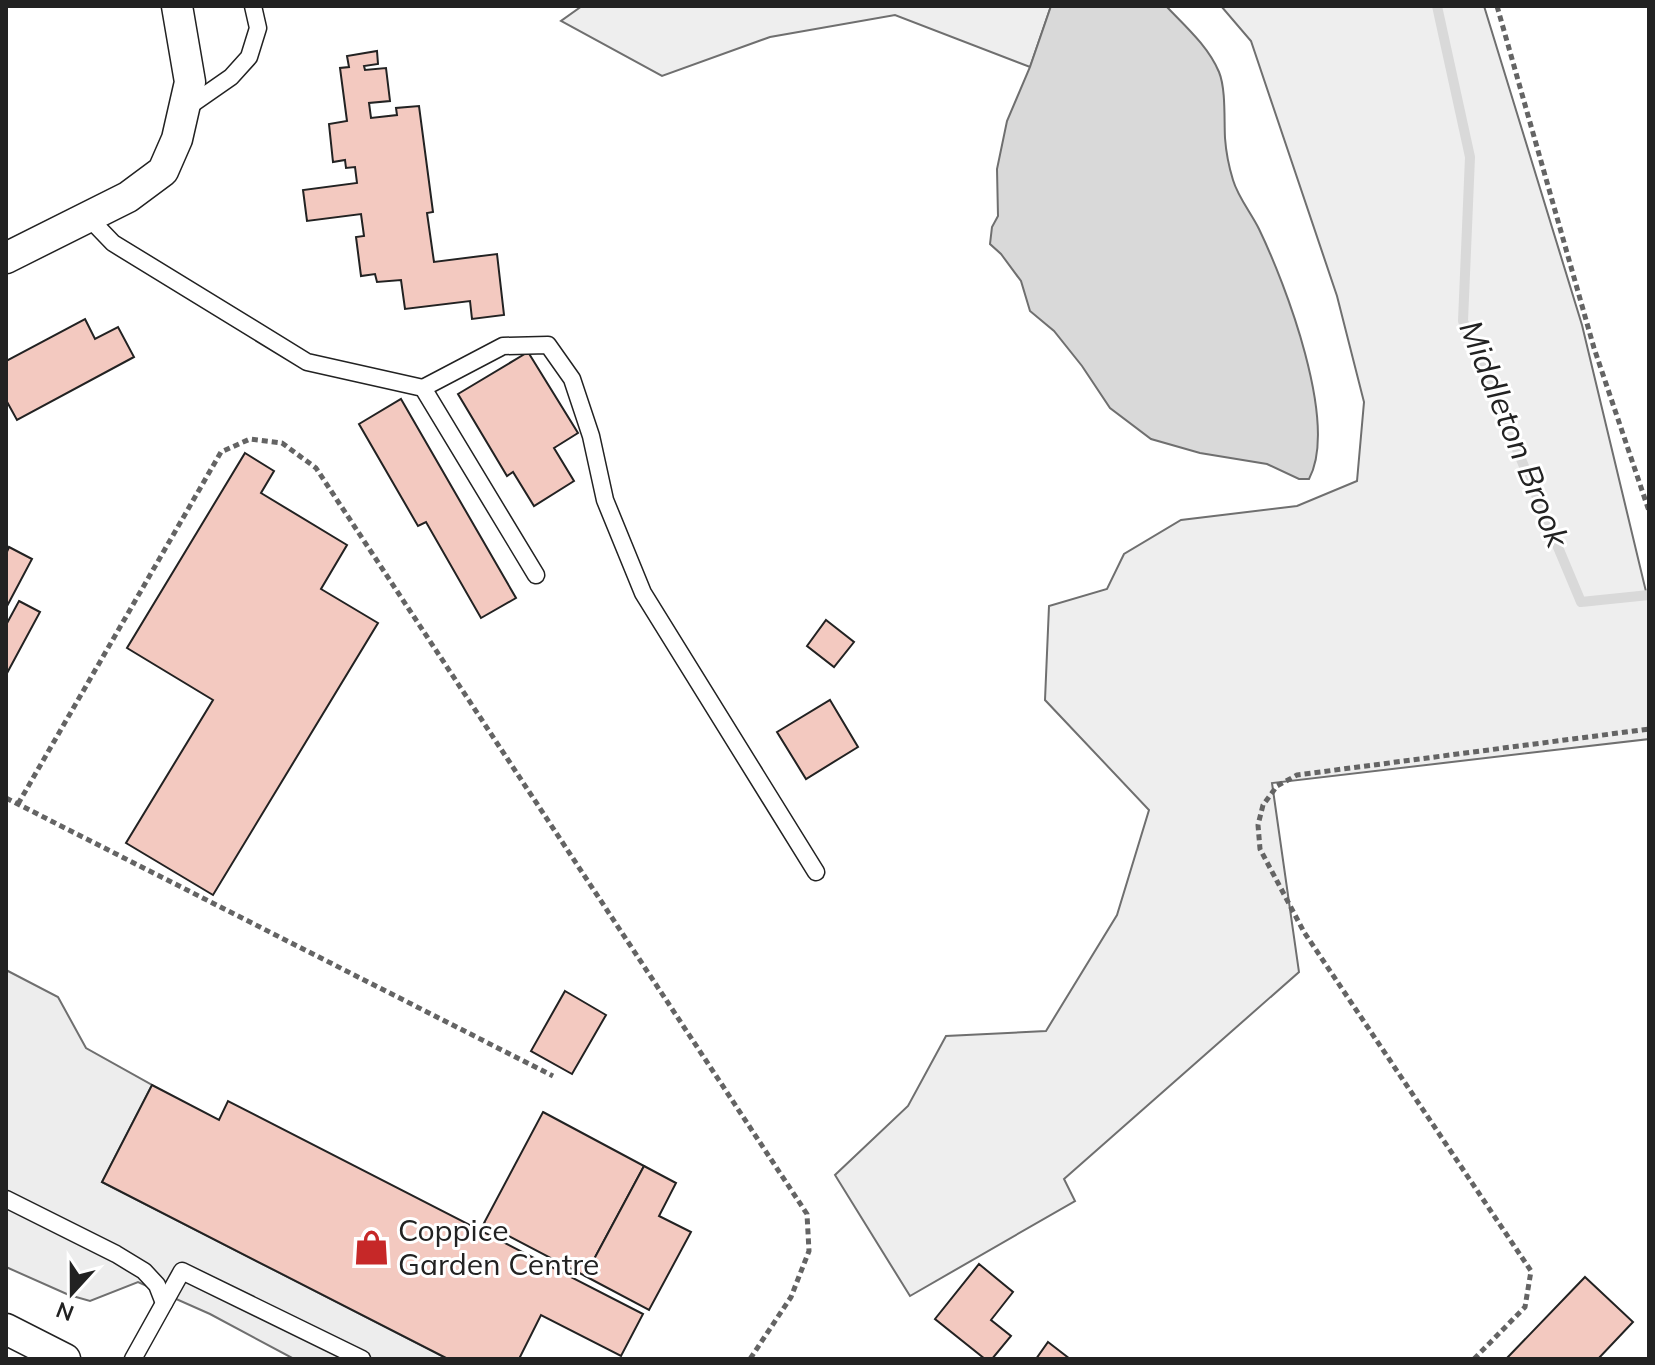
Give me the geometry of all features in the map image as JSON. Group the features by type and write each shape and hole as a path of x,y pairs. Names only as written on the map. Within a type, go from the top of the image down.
{"street":[{"path":"6,258 128,197 163,171 177,139 190,82 177,6"},
{"path":"6,1329 65,1359"}],"lane":[{"path":"184,110 231,77 249,57 258,28 253,6"},
{"path":"88,217 113,243 307,362 423,388 503,346 548,345 572,379 591,436 605,500 643,593 816,872"},
{"path":"423,388 536,575"},
{"path":"6,1199 144,1271 157,1285 164,1303"},
{"path":"133,1359 182,1271 362,1359"}],"path":[{"path":"1497,6 1594,348 1649,511"},
{"path":"18,804 221,452 250,439 282,443 316,468 807,1214 809,1251 791,1297 750,1359"},
{"path":"1474,1359 1525,1307 1531,1271 1304,932 1260,849 1258,825 1263,805 1277,786 1297,775 1649,729"},
{"path":"6,798 553,1076"}],"shaded area":[{"path":"582,6 1051,6 1030,67 895,15 770,37 662,76 561,21"},
{"path":"1051,6 1166,6 1196,37 1219,72 1223,87 1225,143 1233,180 1270,253 1305,353 1318,424 1317,454 1309,479 1299,479 1267,464 1200,453 1151,439 1110,408 1054,331 1030,311 1021,281 990,244 992,227 998,216 997,169 1007,121"},
{"path":"1221,6 1484,6 1582,325 1649,604 1649,739 1272,783 1299,972 1064,1179 1075,1201 910,1296 835,1175 908,1106 946,1036 1046,1031 1117,915 1149,810 1045,700 1049,606 1107,589 1124,554 1181,520 1297,506 1357,481 1364,402 1337,296 1251,41"},
{"path":"6,970 58,997 86,1048 152,1085 102,1182 448,1359 294,1359 210,1314 138,1282 90,1301 6,1267"}],"building":[{"path":"377,51 378,64 364,66 365,70 386,68 390,101 369,103 371,118 397,115 396,108 419,106 433,212 427,213 434,262 497,254 504,315 472,319 470,301 405,309 401,280 377,282 375,274 361,276 356,237 364,236 361,214 307,221 303,190 357,183 355,167 346,168 345,160 333,162 329,124 347,121 340,68 349,67 347,56"},
{"path":"85,319 95,339 118,327 134,357 17,420 6,400 6,361"},
{"path":"528,352 578,433 554,448 574,481 534,506 513,472 507,476 458,394"},
{"path":"401,399 516,598 481,618 426,522 418,526 359,424"},
{"path":"245,453 274,471 261,493 347,545 321,589 378,623 213,895 126,843 213,700 127,648"},
{"path":"9,547 32,559 6,608 6,554"},
{"path":"19,601 40,612 6,675 6,625"},
{"path":"826,620 854,642 834,667 807,646"},
{"path":"830,700 858,747 806,779 777,732"},
{"path":"565,991 606,1015 572,1074 531,1051"},
{"name":"Coppice Garden Centre","path":"152,1085 219,1120 228,1101 643,1314 621,1356 541,1315 519,1359 448,1359 102,1182"},
{"path":"543,1112 644,1166 585,1276 484,1223"},
{"path":"644,1166 676,1183 659,1216 691,1232 649,1310 585,1276"},
{"path":"979,1264 1013,1292 991,1320 1011,1336 992,1359 985,1359 935,1319"},
{"path":"1585,1277 1633,1322 1598,1359 1506,1359"},
{"path":"1048,1342 1070,1359 1036,1359"}],"waterway":[{"name":"Middleton Brook","path":"1437,6 1470,157 1463,321 1581,602 1649,595"}],"place":[{"name":"Coppice Garden Centre","path":"372,1248"}]}
